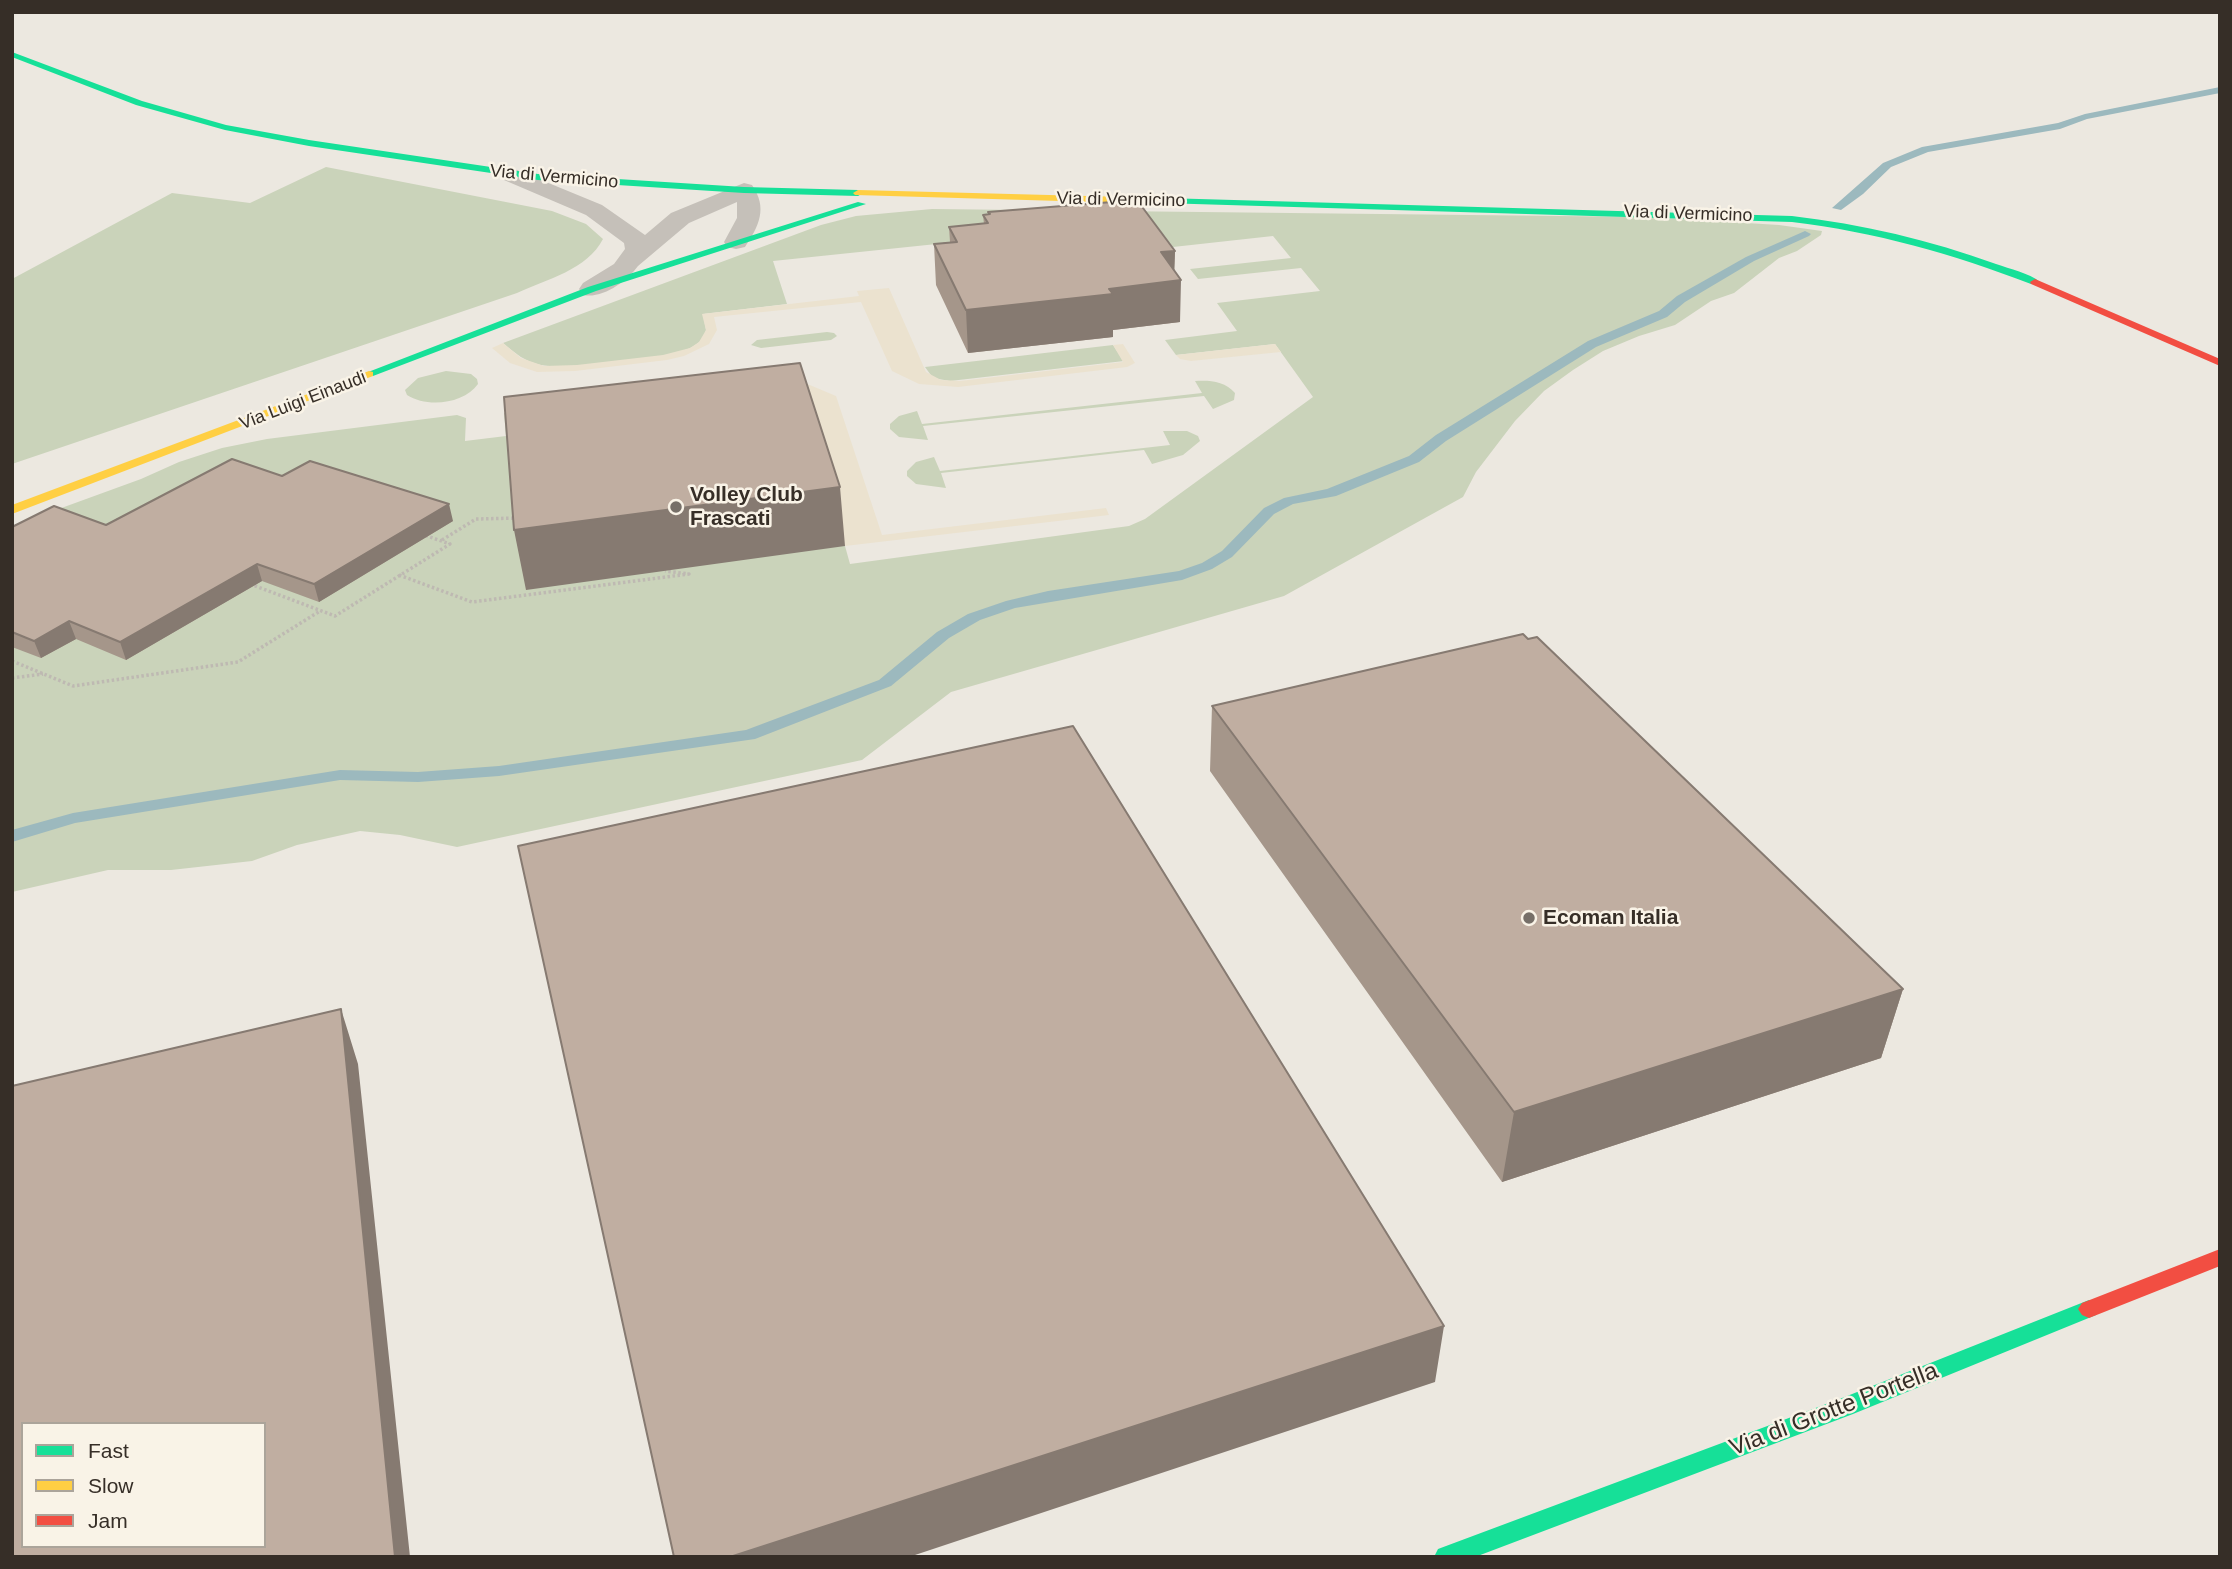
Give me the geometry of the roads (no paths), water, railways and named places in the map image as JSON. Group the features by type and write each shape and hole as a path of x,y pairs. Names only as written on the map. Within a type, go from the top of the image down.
{"main road":[{"name":"Via di Vermicino","path":"12,54 139,103 216,125 512,175 744,190 1696,214 1815,221 1902,237 2006,270 2220,363"},
{"name":"Via Luigi Einaudi","path":"12,510 592,289 893,195"},
{"name":"Via di Grotte Portella","path":"1446,1557 1845,1407 2220,1256"}],"street":[{"path":"512,175 594,210 622,228 639,244 632,260"},
{"path":"736,242 751,215 751,206 744,190"},
{"name":"Via Luigi Einaudi","path":"592,289 632,260 680,218 744,190"}],"waterway":[{"path":"1837,208 1859,192 1887,165 1926,149 2060,126 2085,117 2220,90"},
{"path":"12,836 73,818 340,775 418,777 499,771 749,735 885,683 943,635 974,617 1011,604 1182,575 1207,566 1227,554 1269,511 1289,501 1331,493 1414,459 1441,438 1592,344 1663,314 1681,299 1750,259 1805,234"}],"place":[{"name":"Volley Club Frascati","path":"676,507"},
{"name":"Ecoman Italia","path":"1529,918"}]}
